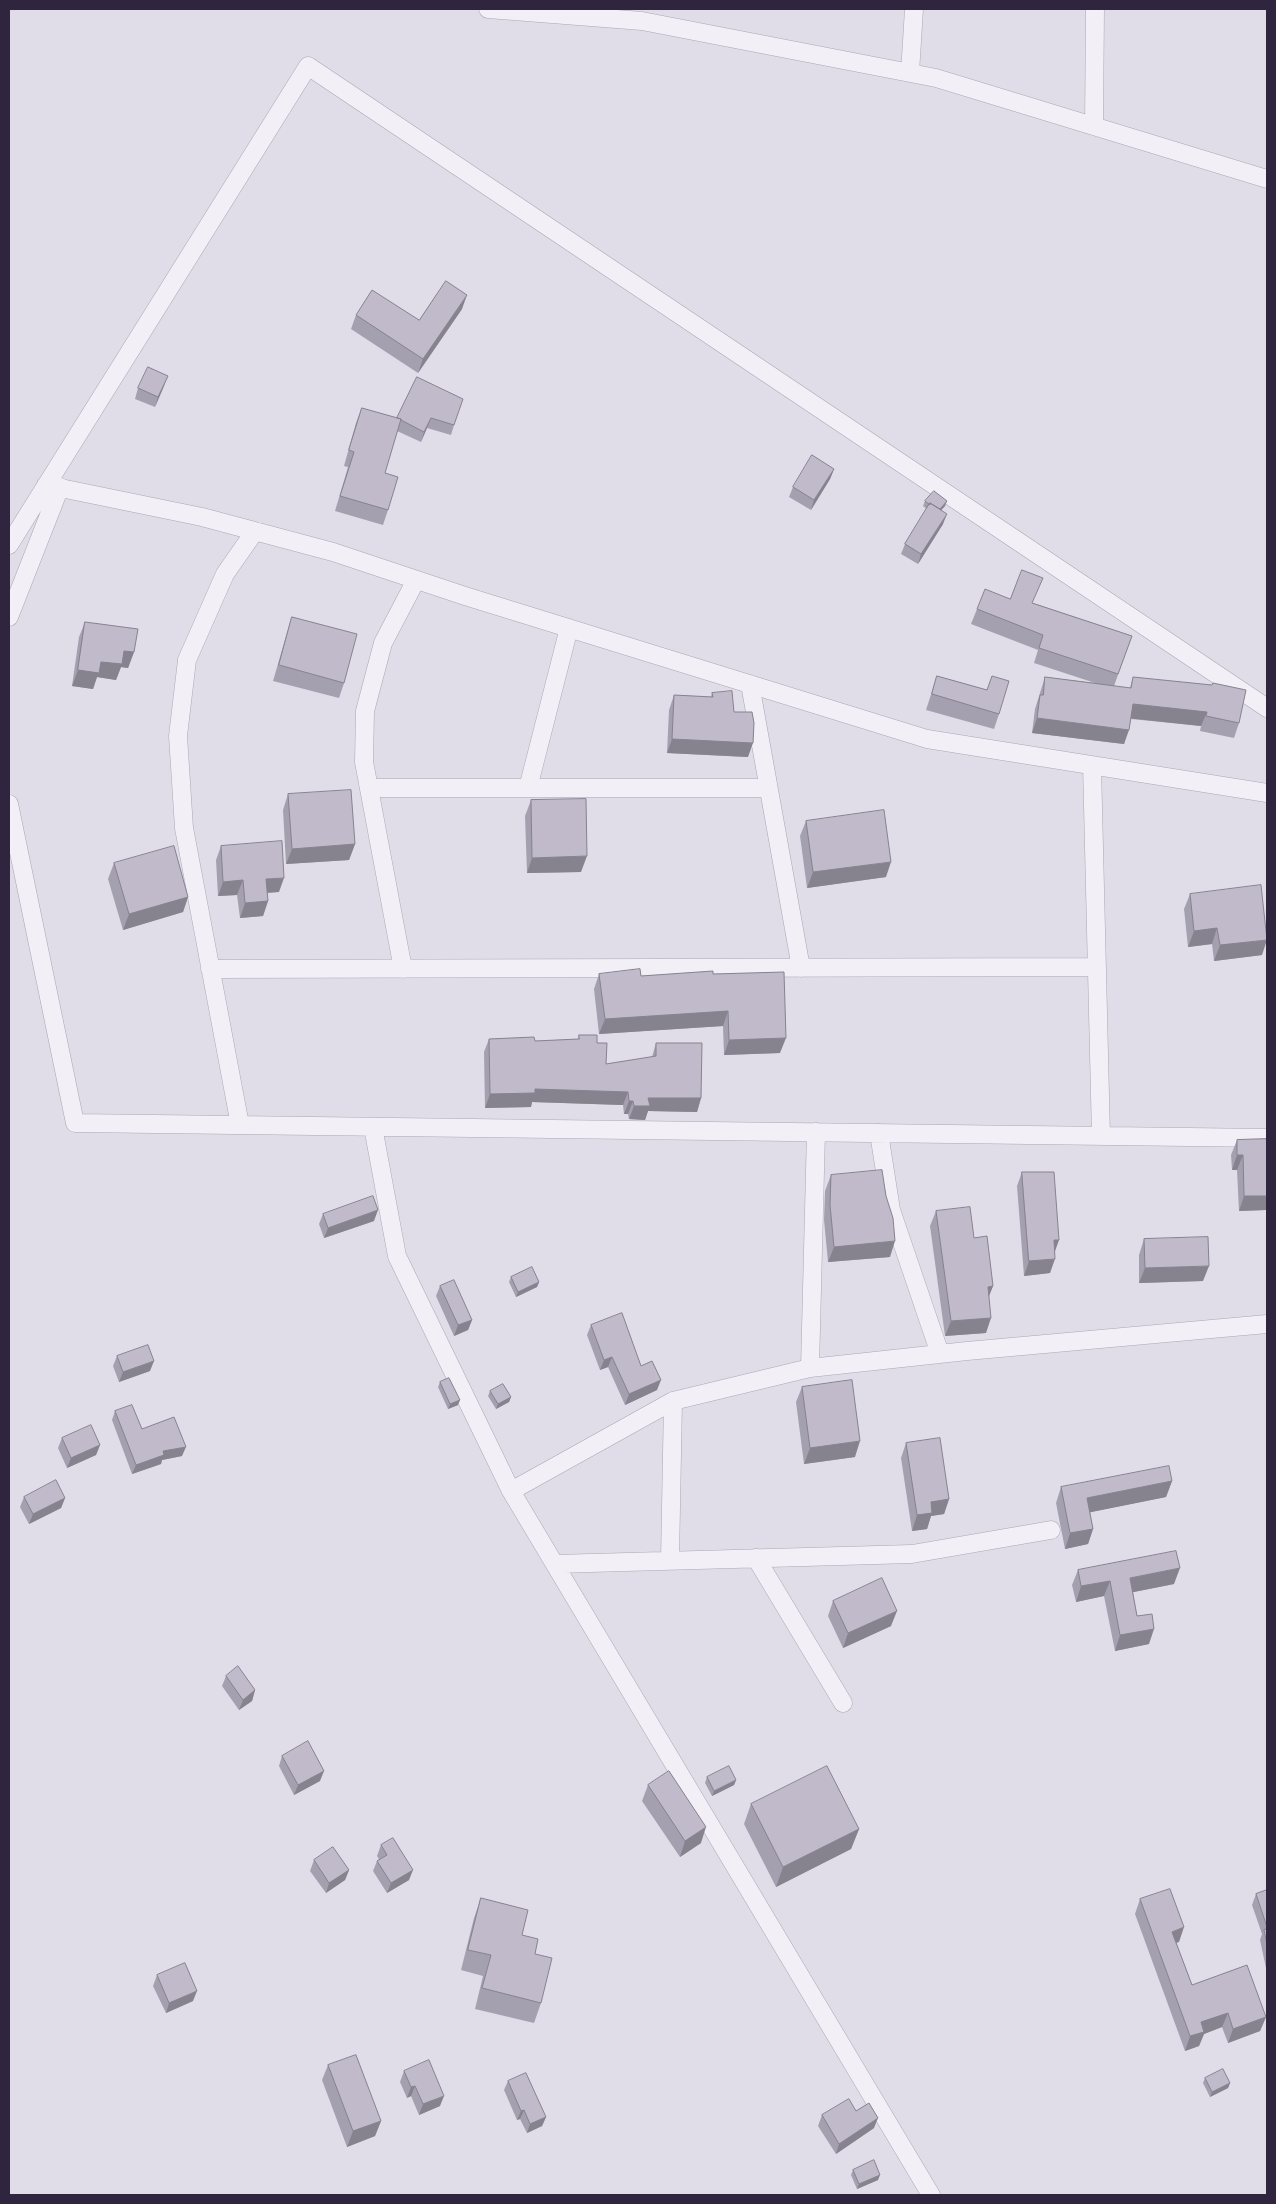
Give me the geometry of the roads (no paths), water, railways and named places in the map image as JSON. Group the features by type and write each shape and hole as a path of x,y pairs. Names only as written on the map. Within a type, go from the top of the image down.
{"street":[{"path":"488,9 642,21 936,78 1267,180"},
{"path":"910,73 914,9"},
{"path":"1094,126 1095,9"},
{"path":"9,545 53,486 308,66 1267,708"},
{"path":"53,486 202,517 333,552 416,580 928,740 1267,793"},
{"path":"9,617 53,486"},
{"path":"240,1125 184,828 178,736 187,660 205,615 225,574 255,531"},
{"path":"403,969 364,762 365,711 383,643 416,580"},
{"path":"528,788 569,628"},
{"path":"750,684 800,968"},
{"path":"1092,765 1101,1136"},
{"path":"369,788 768,788"},
{"path":"9,804 75,1123 1267,1138"},
{"path":"210,969 1097,967"},
{"path":"373,1127 397,1256 511,1491 931,2195"},
{"path":"810,1368 816,1132"},
{"path":"879,1133 891,1210 940,1354"},
{"path":"511,1491 674,1400 810,1368 1267,1324"},
{"path":"670,1560 674,1400"},
{"path":"555,1564 912,1554 1051,1530"},
{"path":"756,1558 843,1703"}]}
